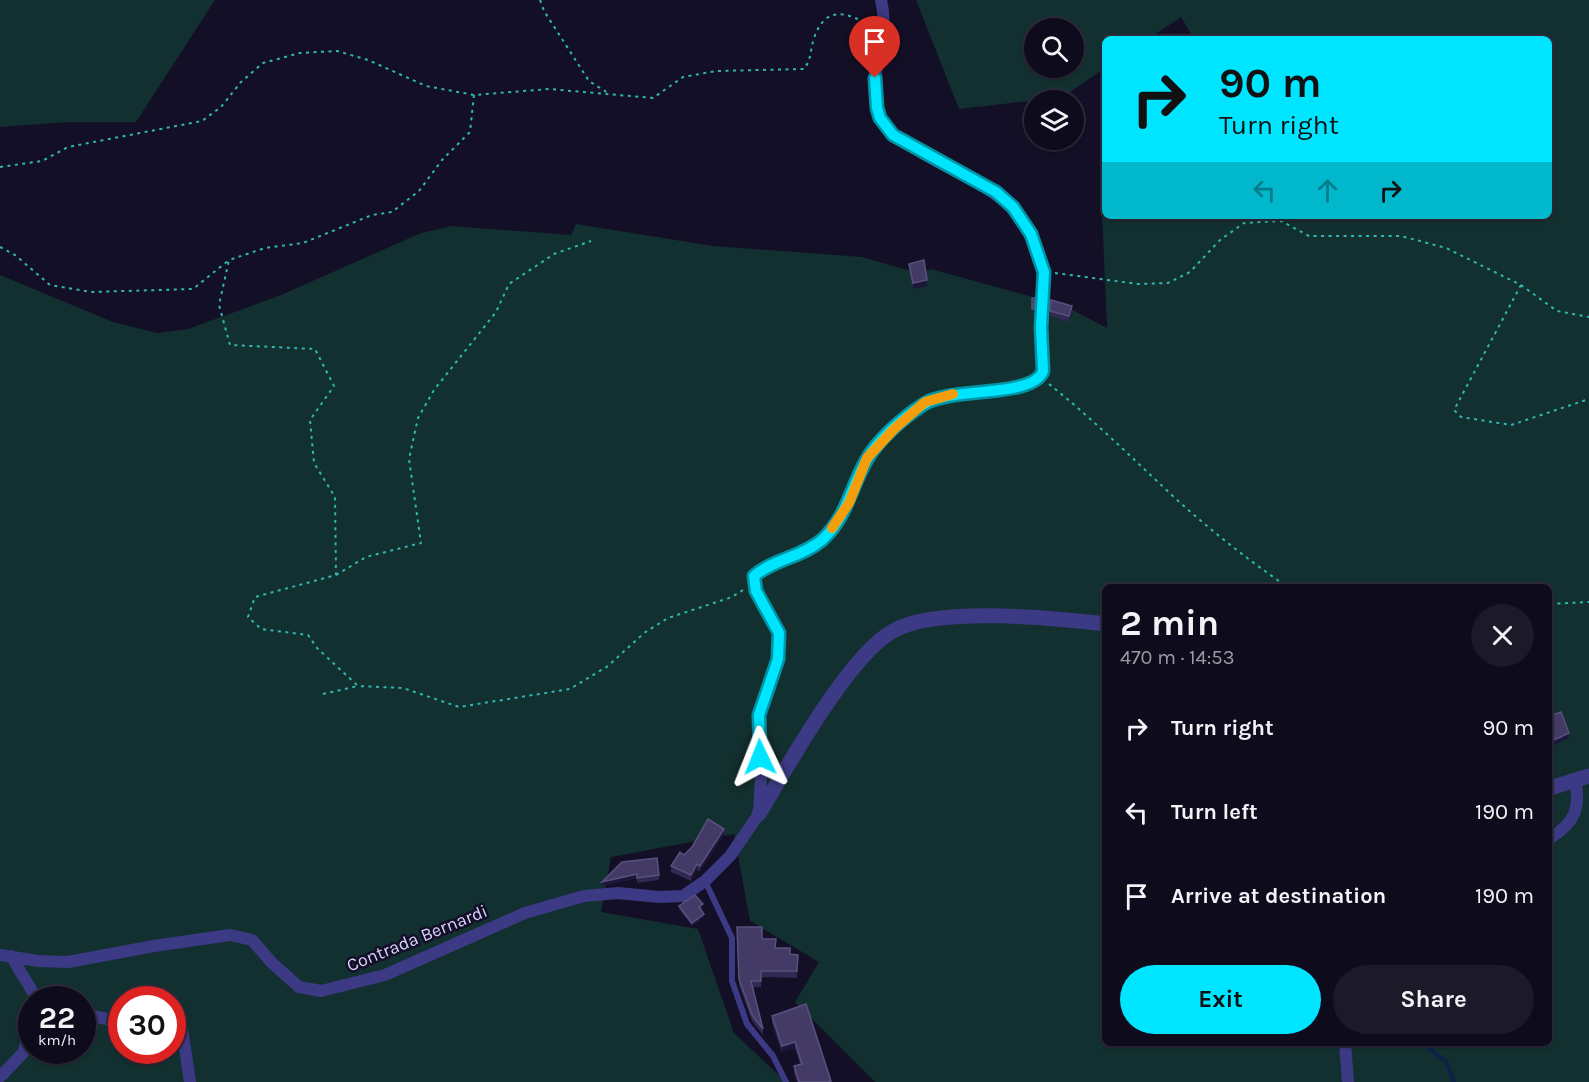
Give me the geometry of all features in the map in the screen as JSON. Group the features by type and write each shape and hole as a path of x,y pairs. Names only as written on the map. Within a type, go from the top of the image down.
{"street":[{"path":"759,814 761,778 759,715 778,659 779,633 754,584 754,576 760,570 803,553 822,540 849,503 867,458 894,429 925,402 960,393 1028,384 1041,377 1043,371 1041,327 1044,272 1031,234 1006,201 893,135 885,126 877,108 874,93 875,78 886,25 881,0"},
{"path":"759,814 799,747 841,687 872,647 893,630 946,619 1028,615 1102,624"},
{"path":"1552,787 1582,778 1579,800 1572,819 1552,836"},
{"name":"Contrada Bernardi","path":"5,955 38,961 68,962 230,935 252,940 272,963 299,987 321,991 385,975 525,913 584,896 618,893 683,896 705,882 730,856 759,814"},
{"path":"5,955 28,986"},
{"path":"1345,1046 1348,1082"},
{"path":"186,1055 190,1082"},
{"path":"0,1077 18,1058"}],"lane":[{"path":"705,882 732,938 732,981 747,1024 773,1056 786,1082"}],"path":[{"path":"540,0 550,21 589,81 609,94"},
{"path":"0,167 42,162 68,147 202,121 221,107 241,82 263,63 300,53 337,51 368,60 426,86 474,96 549,89 653,98 682,77 716,71 804,69 811,59 813,40 820,24 834,14 849,14 869,25 883,40"},
{"path":"0,247 15,255 50,285 91,292 193,290 229,260 265,248 303,243 372,215 392,212 420,191 442,160 470,132 474,96"},
{"path":"1044,272 1138,284 1168,283 1190,272 1220,240 1244,223 1281,221 1309,236 1401,236 1446,248 1521,285 1557,311 1589,317"},
{"path":"358,686 317,648 308,635 261,629 248,616 255,597 336,575 366,557 421,543 409,459 418,418 434,390 496,312 509,284 554,254 591,241"},
{"path":"229,260 219,305 230,345 315,348 334,386 310,420 314,464 335,497 336,575"},
{"path":"1521,285 1454,410 1461,417 1511,425 1589,399"},
{"path":"1041,377 1076,405 1176,499 1242,555 1283,584"},
{"path":"323,694 358,686 403,688 459,707 570,689 608,666 644,633 668,618 732,597 754,584"},
{"path":"1552,604 1589,602"}],"green space":[{"path":"0,0 215,0 136,122 67,122 0,127"},
{"path":"916,0 1589,0 1589,1082 875,1082 795,1002 819,962 750,921 734,834 611,857 601,912 698,929 734,1033 786,1082 0,1082 0,275 113,322 157,333 188,329 281,295 421,233 452,226 571,235 576,224 713,246 862,257 918,273 931,269 1065,306 1107,328 1102,219 1552,219 1552,36 1192,36 1181,17 1152,36 1102,36 1102,70 1073,90 1024,90 1024,102 959,109"}],"building":[{"path":"924,260 927,280 913,283 909,264"},
{"path":"1032,298 1035,298 1034,309 1032,309"},
{"path":"1051,300 1072,306 1069,316 1050,311"},
{"path":"1561,712 1569,733 1552,741 1552,715"},
{"path":"708,819 724,829 700,866 697,864 691,875 671,866 680,852 684,855 692,847"},
{"path":"657,858 659,875 637,878 637,874 602,882 622,862"},
{"path":"695,895 703,904 699,907 704,914 692,923 679,906"},
{"path":"737,927 762,927 762,939 776,939 775,948 790,948 790,954 798,955 797,971 761,971 761,981 751,981 763,1029 752,1015 739,979"},
{"path":"806,1004 831,1081 799,1082 794,1066 802,1064 795,1042 782,1046 772,1016"}],"waterway":[{"path":"1428,1046 1446,1061 1454,1082"}],"slow traffic":[{"path":"832,528 849,503 857,478 867,458 894,429 925,402 953,394"}],"route":[{"path":"760,757 759,715 778,659 779,633 756,591 754,576 760,570 803,553 822,540 849,503 857,478 867,458 894,429 925,402 960,393 1001,390 1028,384 1041,377 1043,371 1041,327 1044,308 1044,272 1031,234 1013,207 996,192 956,172 893,135 880,118 874,93 875,78"}]}
